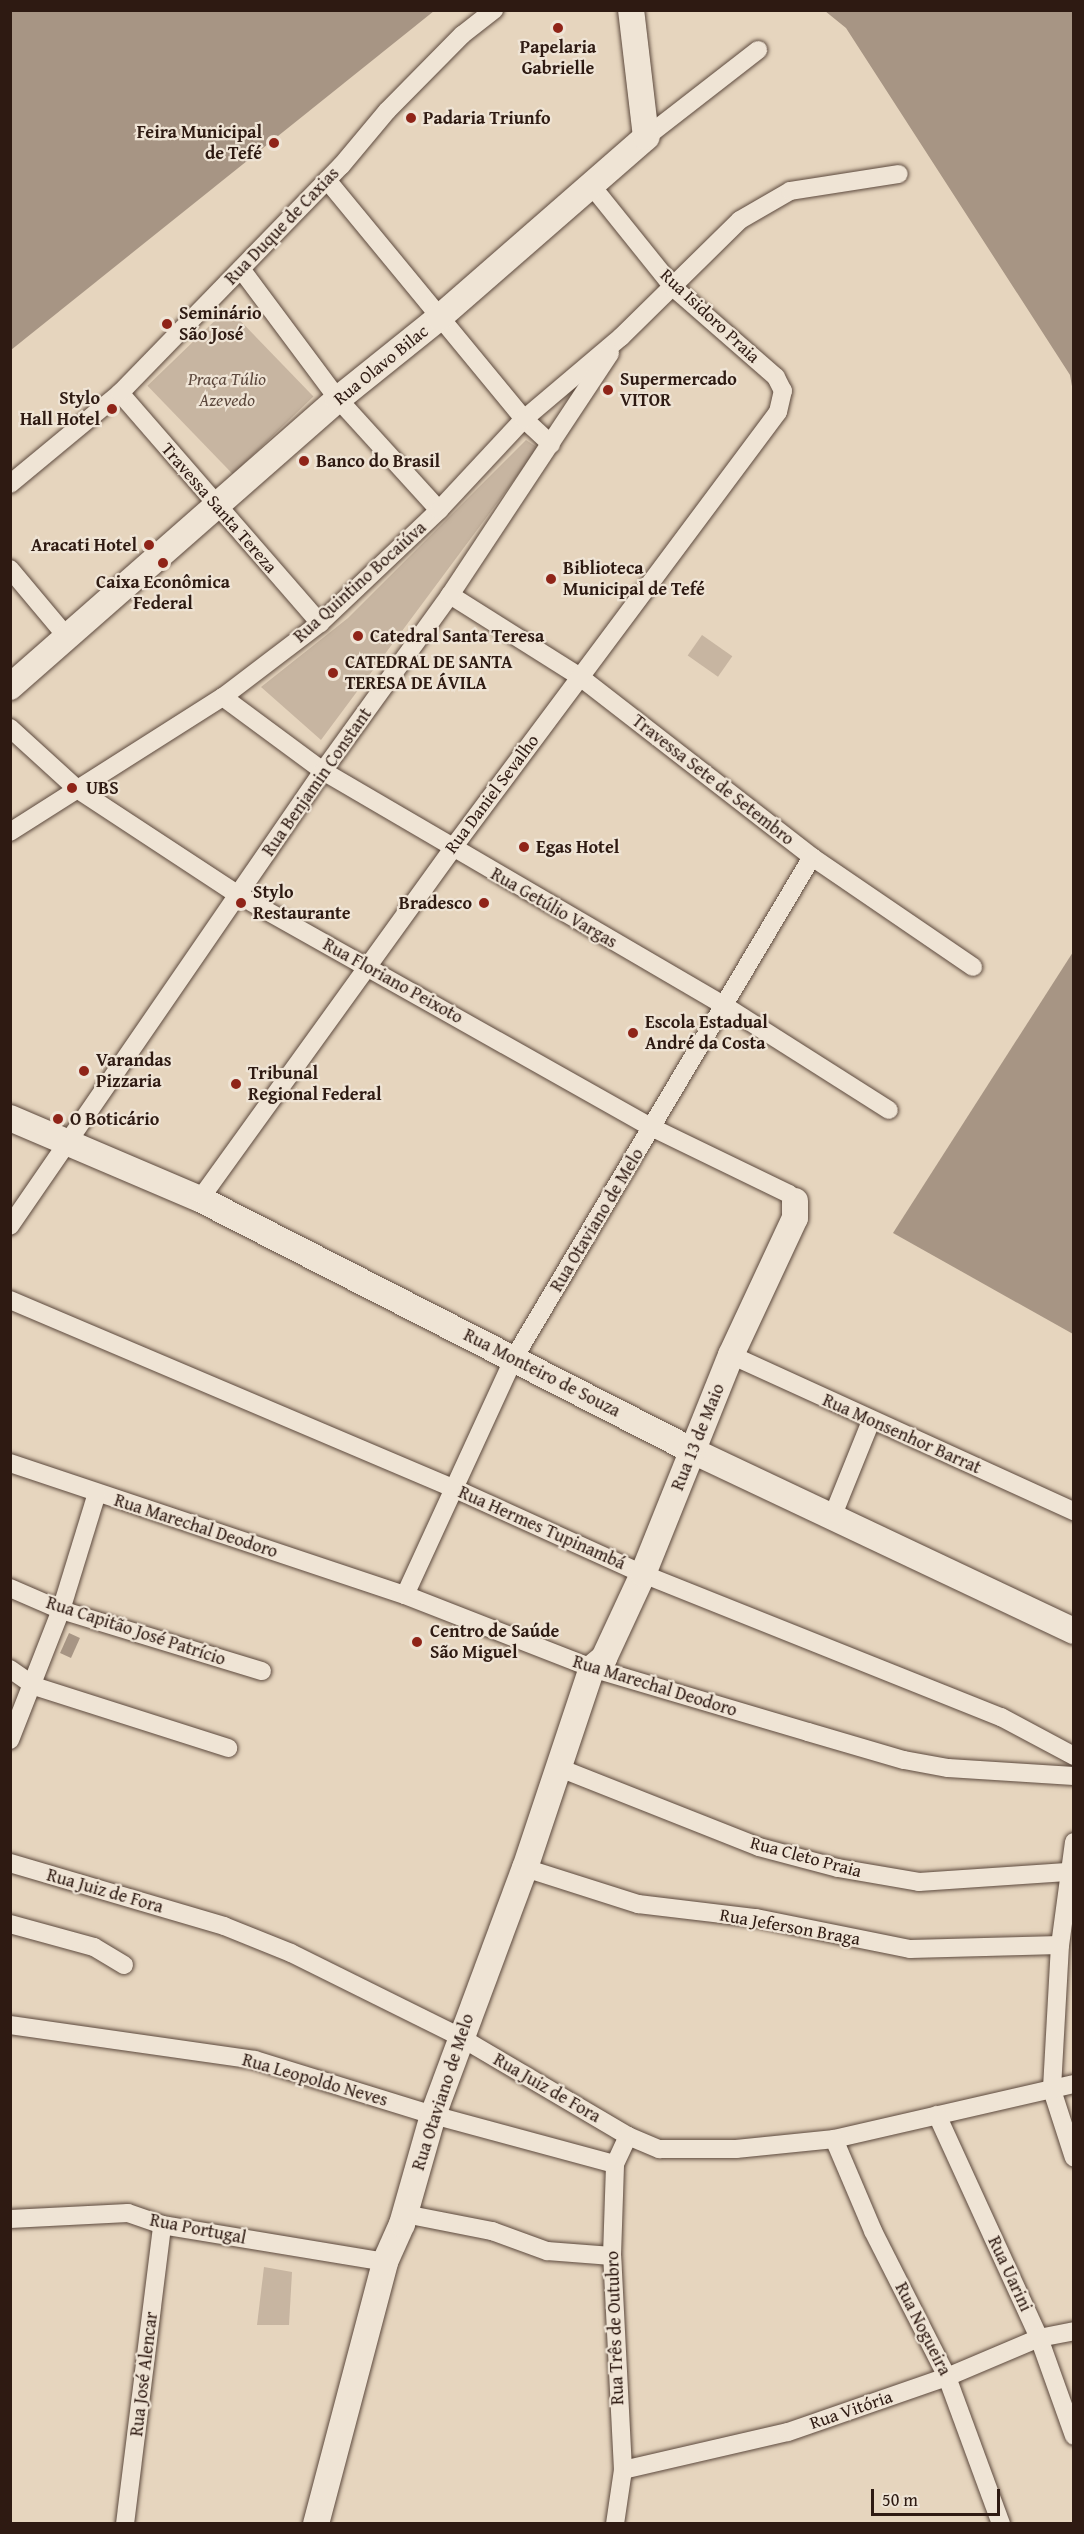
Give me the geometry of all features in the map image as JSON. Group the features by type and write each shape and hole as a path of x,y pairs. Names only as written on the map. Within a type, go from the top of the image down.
{"street":[{"name":"Rua Duque de Caxias","path":"10,484 120,393 327,180 387,111 462,35 494,10"},
{"path":"631,10 646,137"},
{"name":"Rua Olavo Bilac","path":"10,687 338,399 440,317 646,137 758,50"},
{"name":"Rua Quintino Bocaiúva","path":"10,832 224,697 320,623 439,510 524,418 621,337 740,220 790,191 899,174"},
{"path":"327,180 524,418 550,444"},
{"name":"Rua Isidoro Praia","path":"591,185 673,287 776,377 783,391"},
{"path":"241,269 338,399 439,510"},
{"name":"Rua Benjamin Constant","path":"10,1226 237,894 450,595 621,337"},
{"name":"Rua Daniel Sevalho","path":"200,1199 452,849 778,412 783,391"},
{"name":"Travessa Santa Tereza","path":"120,393 320,623"},
{"path":"10,569 68,638"},
{"name":"Travessa Sete de Setembro","path":"450,595 580,677 812,856 973,967"},
{"name":"Rua Getúlio Vargas","path":"224,697 323,771 452,849 725,1006 889,1110"},
{"name":"Rua Floriano Peixoto","path":"10,728 77,789 237,894 653,1128 789,1194 795,1201"},
{"name":"Rua Otaviano de Melo","path":"405,1595 451,1487 513,1358 653,1128 812,856"},
{"name":"Rua Monteiro de Souza","path":"10,1118 200,1199 693,1452 832,1515 1074,1632"},
{"name":"Rua 13 de Maio","path":"592,1668 604,1658 643,1574 731,1355 795,1218 795,1201"},
{"name":"Rua Hermes Tupinambá","path":"10,1300 451,1487 643,1574 1001,1717 1074,1756"},
{"name":"Rua Monsenhor Barrat","path":"731,1355 871,1421 1074,1510"},
{"path":"832,1515 871,1421"},
{"name":"Rua Marechal Deodoro","path":"10,1463 405,1595 592,1668 904,1760 948,1768 1074,1776"},
{"path":"10,1740 34,1686 61,1610 97,1493"},
{"name":"Rua Capitão José Patrício","path":"10,1588 61,1610 262,1671"},
{"name":"Rua Otaviano de Melo","path":"316,2523 385,2262 405,2214 433,2115 460,2037 525,1868 592,1668"},
{"path":"10,1669 34,1686 228,1748"},
{"name":"Rua Cleto Praia","path":"557,1767 759,1847 838,1868 919,1882 1067,1872"},
{"path":"1074,1842 1067,1872 1060,1945 1052,2090 1074,2158"},
{"name":"Rua Juiz de Fora","path":"10,1863 224,1926 291,1953 460,2037 628,2136 659,2149 736,2149 834,2139 1074,2084"},
{"name":"Rua Jeferson Braga","path":"525,1868 638,1904 756,1918 910,1949 1060,1945"},
{"path":"10,1924 94,1947 124,1965"},
{"name":"Rua Leopoldo Neves","path":"10,2025 255,2060 433,2115 615,2163"},
{"name":"Rua Uarini","path":"937,2115 1039,2338 1074,2436"},
{"name":"Rua Três de Outubro","path":"615,2523 622,2470 612,2256 615,2163 628,2136"},
{"name":"Rua Nogueira","path":"834,2139 873,2231 947,2377 1002,2523"},
{"name":"Rua Portugal","path":"10,2219 128,2214 162,2225 385,2262"},
{"path":"405,2214 492,2231 547,2251 612,2256"},
{"name":"Rua José Alencar","path":"125,2523 162,2225"},
{"name":"Rua Vitória","path":"622,2470 788,2432 947,2377 1039,2338 1074,2331"}],"green space":[{"name":"Praça Túlio Azevedo","path":"228,308 313,396 233,474 147,386"},
{"path":"526,440 538,448 321,740 261,687 348,618"},
{"path":"702,635 732,656 718,677 688,655"},
{"path":"264,2267 292,2272 289,2325 257,2325"}],"shaded area":[{"path":"11,10 434,10 434,11 11,350"},
{"path":"825,11 1073,11 1073,392 1070,375 846,28"},
{"path":"1073,952 1073,1334 893,1233"},
{"path":"69,1633 80,1638 71,1658 60,1653"}],"place":[{"name":"Papelaria Gabrielle","path":"558,28"},
{"name":"Padaria Triunfo","path":"411,118"},
{"name":"Feira Municipal de Tefé","path":"274,143"},
{"name":"Seminário São José","path":"167,324"},
{"name":"Supermercado VITOR","path":"608,390"},
{"name":"Stylo Hall Hotel","path":"112,409"},
{"name":"Banco do Brasil","path":"304,461"},
{"name":"Aracati Hotel","path":"149,545"},
{"name":"Caixa Econômica Federal","path":"163,563"},
{"name":"Biblioteca Municipal de Tefé","path":"551,579"},
{"name":"Catedral Santa Teresa","path":"358,636"},
{"name":"CATEDRAL DE SANTA TERESA DE ÁVILA","path":"333,673"},
{"name":"UBS","path":"72,788"},
{"name":"Egas Hotel","path":"524,847"},
{"name":"Stylo Restaurante","path":"241,903"},
{"name":"Bradesco","path":"484,903"},
{"name":"Escola Estadual André da Costa","path":"633,1033"},
{"name":"Varandas Pizzaria","path":"84,1071"},
{"name":"Tribunal Regional Federal","path":"236,1084"},
{"name":"O Boticário","path":"58,1119"},
{"name":"Centro de Saúde São Miguel","path":"417,1642"}]}
